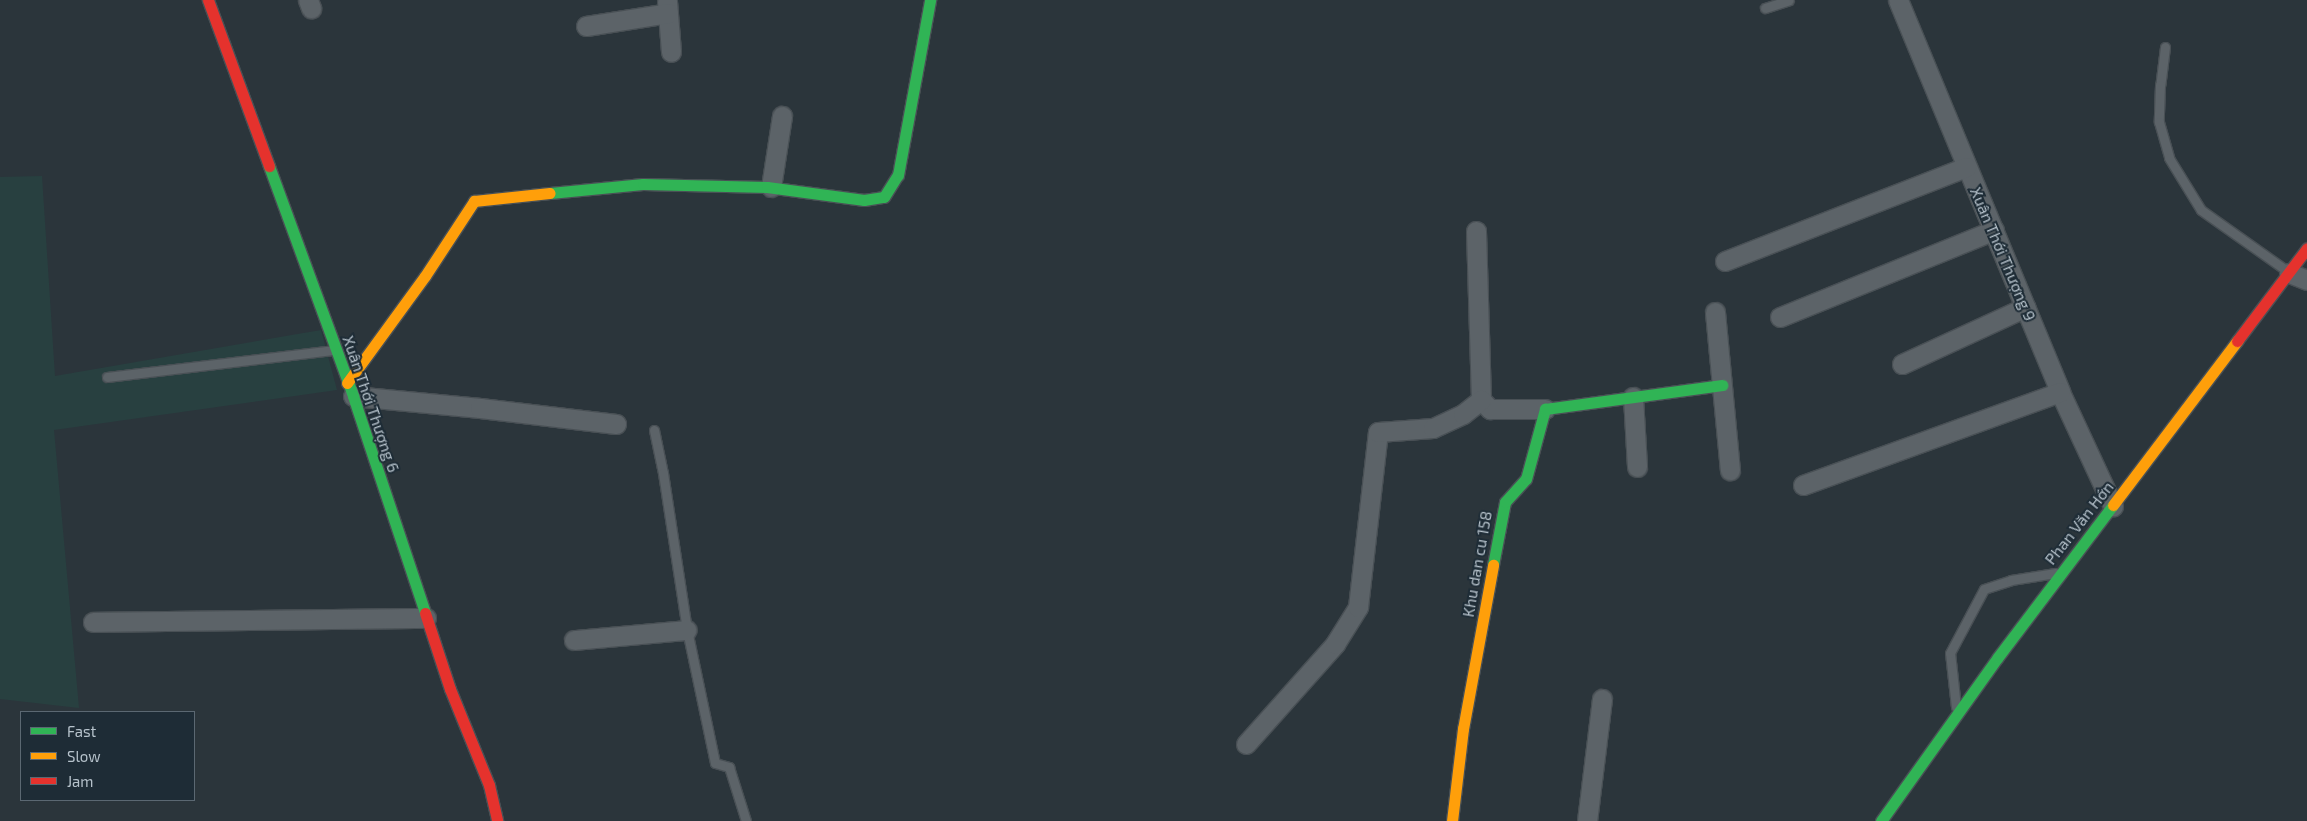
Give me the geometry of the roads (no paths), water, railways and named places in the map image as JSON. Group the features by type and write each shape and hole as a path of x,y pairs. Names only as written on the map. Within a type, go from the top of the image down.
{"street":[{"name":"Xuân Thới Thượng 6","path":"208,0 350,389 450,689 489,785 497,821"},
{"path":"616,424 480,408 350,389 474,201 643,184 771,187 864,200 884,197 898,175 930,0"},
{"name":"Xuân Thới Thượng 9","path":"1898,0 2060,392 2113,506"},
{"path":"586,26 668,6 671,52"},
{"path":"771,187 782,116"},
{"path":"1724,261 1966,167"},
{"path":"1780,316 1994,230"},
{"path":"1476,231 1481,400 1490,409 1545,410 1722,385"},
{"name":"Phan Văn Hớn","path":"1881,821 2061,572 2113,506 2307,248"},
{"path":"2289,273 2307,280"},
{"path":"1902,364 2026,307"},
{"path":"1715,312 1730,470"},
{"path":"1803,485 2060,392"},
{"path":"1633,397 1637,467"},
{"path":"1246,744 1335,644 1358,607 1378,432 1433,428 1464,414 1481,400"},
{"name":"Khu dan cu 158","path":"1452,821 1464,729 1505,502 1526,479 1545,410"},
{"path":"93,622 426,618"},
{"path":"574,640 687,630"},
{"path":"1587,821 1602,699"}],"lane":[{"path":"1765,8 1789,0"},
{"path":"2165,47 2160,85 2159,122 2169,158 2201,210 2289,273"},
{"path":"107,376 335,350"},
{"path":"654,430 664,473 687,630 714,763 729,767 746,821"},
{"path":"1956,715 1950,653 1984,589 2011,580 2061,572"}]}
